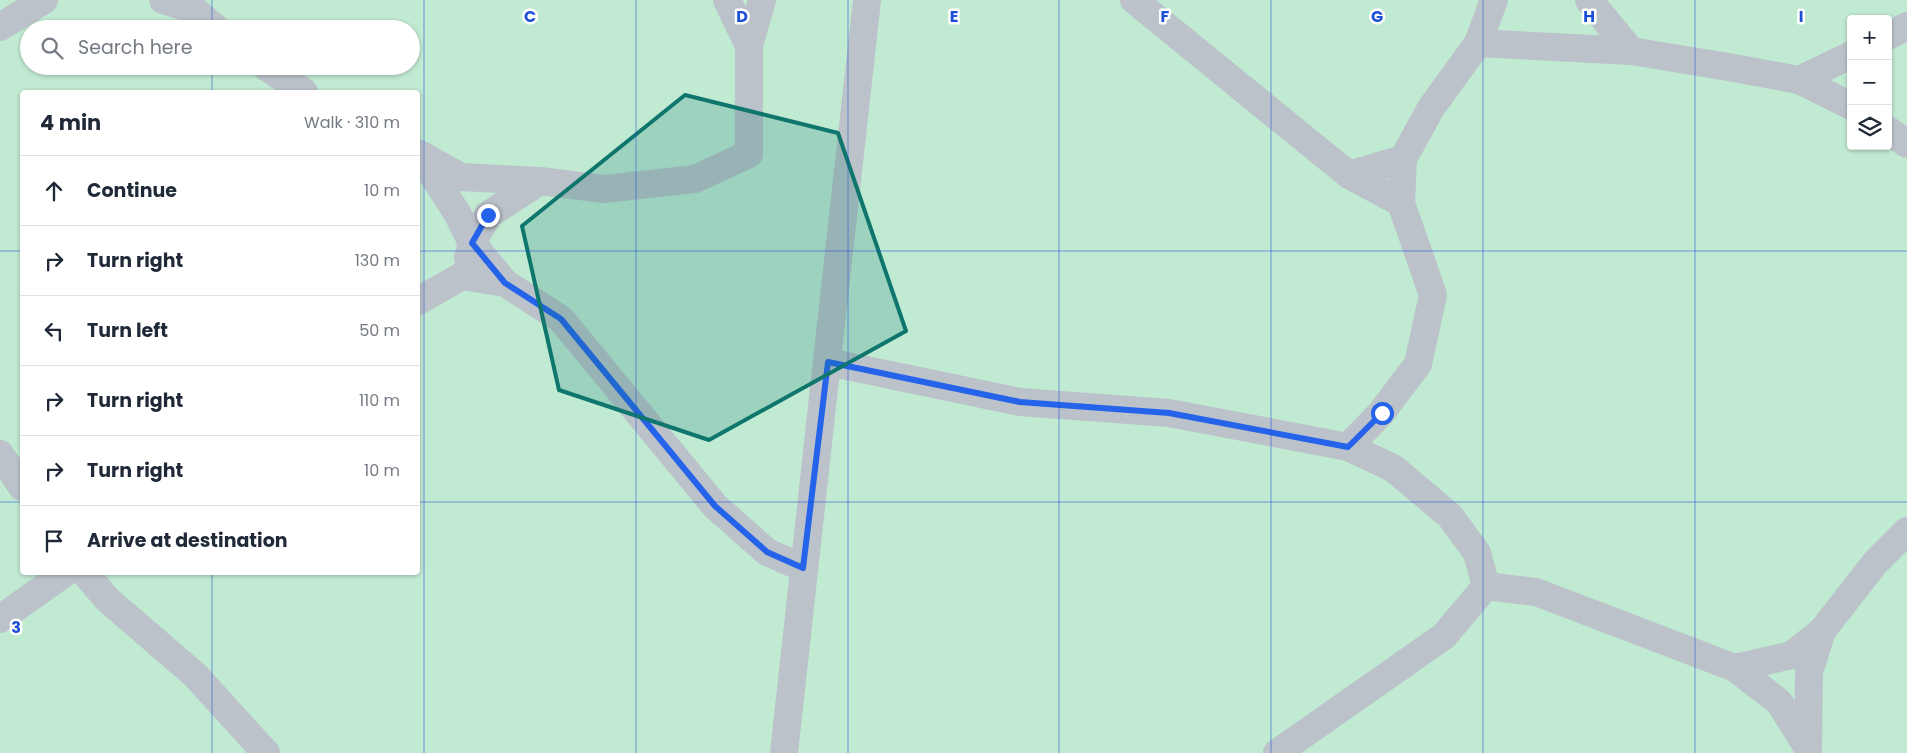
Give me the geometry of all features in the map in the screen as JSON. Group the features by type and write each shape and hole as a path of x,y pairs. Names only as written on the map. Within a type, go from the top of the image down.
{"lane":[{"path":"0,27 44,0"},
{"path":"163,0 192,5 208,20"},
{"path":"727,0 749,46"},
{"path":"420,154 462,176 540,181 604,189 695,178 749,154 749,46 762,0"},
{"path":"784,753 867,0"},
{"path":"1134,0 1349,174 1401,203"},
{"path":"1348,447 1382,413 1418,364 1433,295 1401,203 1404,159 1431,108 1478,43 1494,0"},
{"path":"1589,0 1631,51"},
{"path":"1892,34 1907,26"},
{"path":"1478,43 1631,51 1800,80 1847,103"},
{"path":"1800,80 1847,57"},
{"path":"1847,70 1843,76 1847,90"},
{"path":"278,75 301,90"},
{"path":"1892,133 1907,144"},
{"path":"420,156 457,213 472,243 505,283 561,319 715,506 767,552 803,568"},
{"path":"1349,174 1404,159"},
{"path":"462,276 472,243 488,215 540,181"},
{"path":"420,300 462,276 505,283"},
{"path":"828,362 1020,402 1169,413 1348,447 1393,468 1450,516 1477,553 1486,586"},
{"path":"0,454 20,484"},
{"path":"1735,668 1792,655 1822,631 1875,563 1907,532"},
{"path":"0,619 62,575"},
{"path":"87,575 107,599 196,676 266,753"},
{"path":"1486,586 1536,592 1735,668 1779,702 1809,751"},
{"path":"1277,753 1444,636 1486,586"},
{"path":"1809,751 1809,672 1822,631"}],"highlighted area":[{"path":"685,95 838,133 906,331 709,440 559,390 522,226"}],"green space":[{"path":"0,0 1907,0 1907,753 0,753"}],"route":[{"path":"488,215 472,243 505,283 561,319 715,506 767,552 803,568 811,489 828,362 1020,402 1169,413 1348,447 1382,413"}]}
